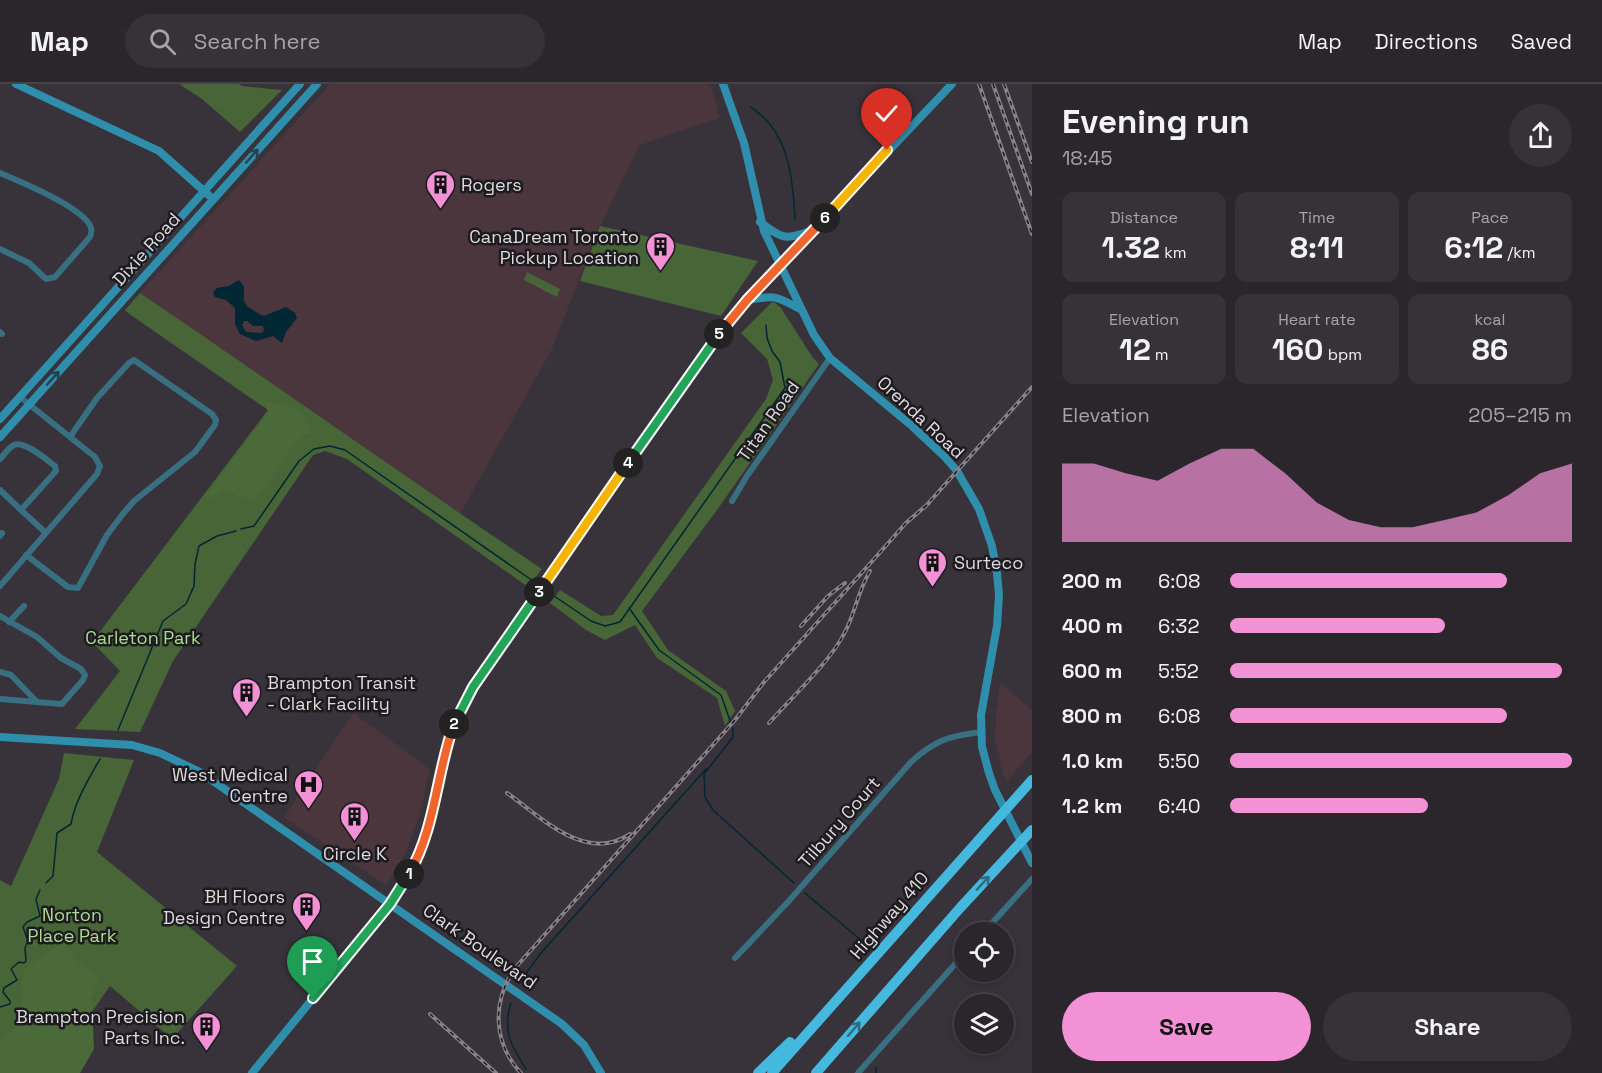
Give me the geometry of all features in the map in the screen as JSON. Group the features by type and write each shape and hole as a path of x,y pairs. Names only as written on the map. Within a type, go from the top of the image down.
{"highway":[{"name":"Highway 410","path":"772,1073 1030,782"},
{"path":"817,1073 1032,830"},
{"path":"758,1073 821,1017"}],"street":[{"path":"16,84 159,151 213,199"},
{"name":"Dixie Road","path":"0,419 300,84"},
{"name":"Dixie Road","path":"0,437 317,84"},
{"name":"Orenda Road","path":"723,84 744,142 760,222 801,309 830,358 931,442 957,471 979,509 992,546 998,573 999,595 997,626 984,693 981,732 988,773 1032,862"},
{"path":"252,1073 390,904 407,879 422,848 433,815 448,742 462,706 693,370 747,300 952,84"},
{"path":"0,172 57,199 82,217 92,231 90,237 54,277 49,279 46,279 29,263 0,249"},
{"path":"760,222 779,236 787,238 813,230"},
{"path":"747,300 780,297 801,309"},
{"name":"Titan Road","path":"732,501 830,358"},
{"path":"26,555 68,587 78,588 107,535 122,515 134,501 195,452 215,425 216,420 212,414 134,360 97,398 70,437"},
{"path":"0,586 99,470 99,460 20,397"},
{"path":"0,459 12,446 21,444 55,466 56,471 21,510"},
{"path":"0,490 46,533"},
{"path":"9,622 24,606"},
{"path":"0,616 38,637 61,658 81,669 85,675 62,704 0,699"},
{"path":"0,672 11,675 37,702"},
{"name":"Tilbury Court","path":"735,958 926,748 954,735 981,732"},
{"name":"Clark Boulevard","path":"0,737 125,744 160,753 200,772 562,1024 584,1045 601,1073"},
{"path":"993,922 1032,879"},
{"path":"858,1073 954,965"}],"shaded area":[{"path":"330,84 707,84 711,86 720,118 640,145 600,226 552,349 460,514 140,293"},
{"path":"1000,683 1032,710 1032,753 1007,781 1003,775 995,739"},
{"path":"353,713 430,769 420,814 406,852 386,885 284,817"}],"green space":[{"path":"179,84 239,84 282,90 240,132 202,99"},
{"path":"600,226 758,261 721,316 580,281"},
{"path":"527,272 560,289 557,297 524,280"},
{"name":"Carleton Park","path":"140,293 542,569 528,587 347,459 325,451 313,455 173,661 140,732 75,729 120,671 92,642 268,410 128,313 125,310"},
{"path":"774,302 781,308 819,364 717,510 642,611 668,650 726,691 735,711 725,726 717,698 657,658 635,625 605,640 586,630 550,603 560,590 601,616 613,615 766,399 773,380 767,359 741,333"},
{"path":"265,402 296,408 305,416 313,433 303,435 292,446 265,488 253,500 223,489 211,497 204,498 268,413"},
{"name":"Norton Place Park","path":"64,753 134,760 97,852 237,966 172,1039 110,986 87,1019 0,1073 0,880 11,886 59,779"},
{"path":"64,941 78,962 99,977 92,998 94,1049 80,1073 0,1073 0,1040 13,1031 21,1015 23,970"}],"water":[{"path":"239,280 244,286 244,301 247,306 259,314 264,316 286,307 295,313 297,318 286,332 282,343 273,336 256,341 240,334 235,324 235,308 226,300 215,297 213,292 217,288 229,286","holes":["244,321 253,326 263,326 264,330 262,333 246,332 242,325"]}],"waterway":[{"path":"751,107 769,123 782,144 789,169 795,219"},
{"path":"554,596 591,621 605,626 620,622 785,388 780,362 767,338 766,325"},
{"path":"241,529 254,526 299,461 314,449 330,446 345,450 533,581"},
{"path":"118,730 163,621 186,604 194,586 199,546 217,536 236,531"},
{"path":"629,608 659,650 721,695 733,729 733,737 704,774 705,797 713,810 794,883"},
{"path":"46,883 53,876 57,833 71,824 79,799 100,759"},
{"path":"519,983 541,953 706,769"},
{"path":"0,1007 10,1004 3,992 4,988 17,980 11,969 19,962 26,961 25,948 28,941 23,927 27,922 40,916 36,899 40,890"},
{"path":"805,893 863,942"},
{"path":"511,1003 508,1013 508,1030 516,1053 526,1069"},
{"path":"876,1067 876,1073"}],"railway":[{"path":"979,84 1032,234"},
{"path":"993,84 1032,194"},
{"path":"1004,84 1032,162"},
{"path":"924,508 1032,387"},
{"path":"521,1073 511,1061 505,1048 500,1035 499,1021 499,1007 503,993 516,967 735,720 764,682 906,523 929,503"},
{"path":"769,723 821,667 839,643 870,571"},
{"path":"801,626 828,596 845,583"},
{"path":"507,793 549,824 581,841 597,844 613,842 630,834"},
{"path":"430,1014 496,1073"}],"place":[{"name":"Rogers","path":"440,210"},
{"name":"CanaDream Toronto Pickup Location","path":"660,272"},
{"name":"Surteco","path":"933,588"},
{"name":"Brampton Transit - Clark Facility","path":"246,718"},
{"name":"West Medical Centre","path":"309,810"},
{"name":"Circle K","path":"355,842"},
{"name":"BH Floors Design Centre","path":"306,932"},
{"name":"Brampton Precision Parts Inc.","path":"206,1052"}],"route":[{"path":"313,998 390,904 415,865 433,815 444,756 453,725 473,687 713,342 747,300 887,150"}]}
